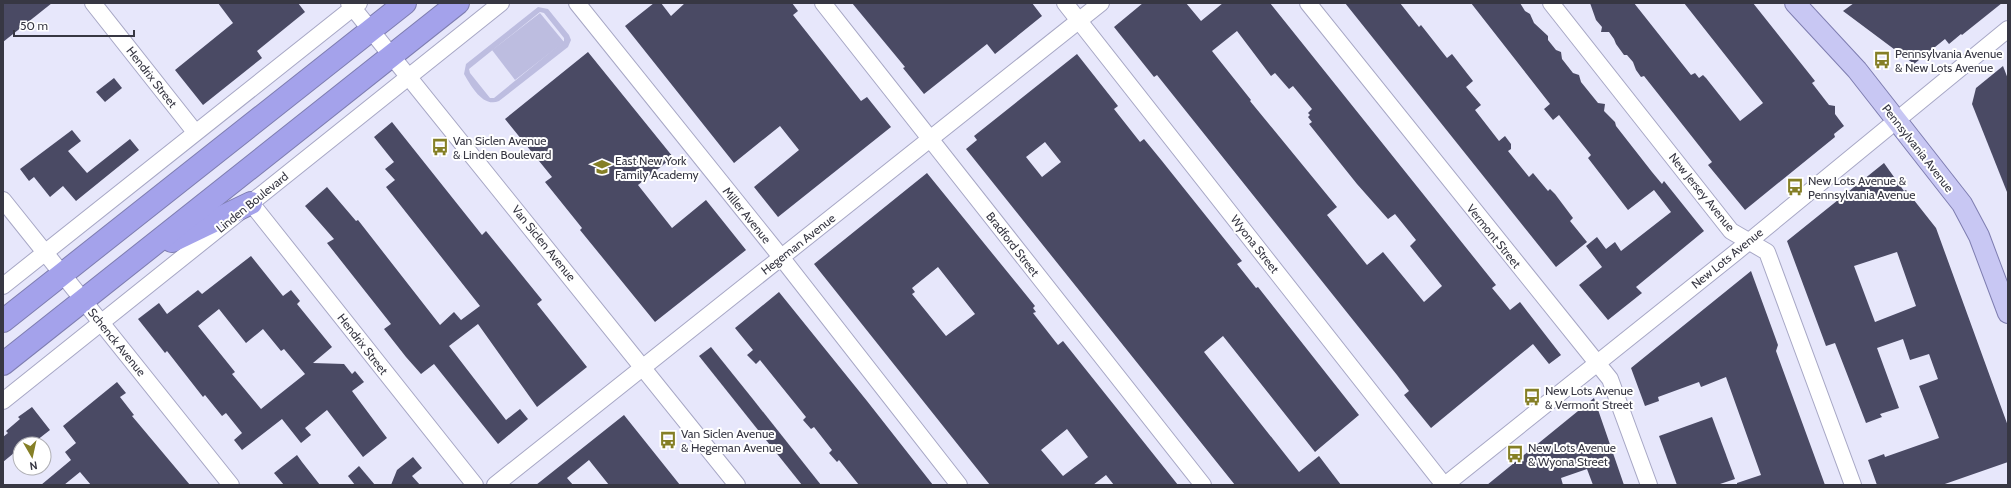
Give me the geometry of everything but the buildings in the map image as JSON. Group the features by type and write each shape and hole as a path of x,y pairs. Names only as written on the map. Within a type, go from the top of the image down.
{"highway":[{"path":"3,322 404,3"},
{"path":"3,364 458,3"},
{"path":"133,260 251,202"}],"main road":[{"name":"Pennsylvania Avenue","path":"1795,3 1857,70 1962,204 1980,236 2008,313"}],"street":[{"name":"Hendrix Street","path":"93,3 195,132"},
{"name":"Linden Boulevard","path":"3,401 501,3"},
{"name":"Miller Avenue","path":"578,3 781,257 959,485"},
{"name":"Bradford Street","path":"823,3 1203,485"},
{"name":"Wyona Street","path":"1065,3 1445,485"},
{"name":"Hegeman Avenue","path":"495,485 1101,3"},
{"name":"Vermont Street","path":"1308,3 1596,364 1610,379 1649,485"},
{"name":"New Jersey Avenue","path":"1551,3 1732,231 1767,252 1853,485"},
{"path":"3,286 354,4"},
{"name":"Van Siclen Avenue","path":"354,4 371,30 737,485"},
{"name":"New Lots Avenue","path":"1445,485 1749,241 2008,29"},
{"name":"Schenck Avenue","path":"3,200 231,485"},
{"name":"Hendrix Street","path":"251,202 475,485"}],"shaded area":[{"path":"538,7 548,9 569,35 571,40 568,47 499,101 488,101 478,95 464,74 466,64","holes":["540,12 544,13 564,38 564,41 494,98 490,98 470,73 469,69"]},
{"path":"540,13 564,42 515,80 492,50"}],"place":[{"name":"Pennsylvania Avenue & New Lots Avenue","path":"1882,60"},
{"name":"Van Siclen Avenue & Linden Boulevard","path":"440,147"},
{"name":"East New York Family Academy","path":"602,167"},
{"name":"New Lots Avenue & Pennsylvania Avenue","path":"1795,187"},
{"name":"New Lots Avenue & Vermont Street","path":"1532,397"},
{"name":"Van Siclen Avenue & Hegeman Avenue","path":"668,440"},
{"name":"New Lots Avenue & Wyona Street","path":"1515,454"}]}
